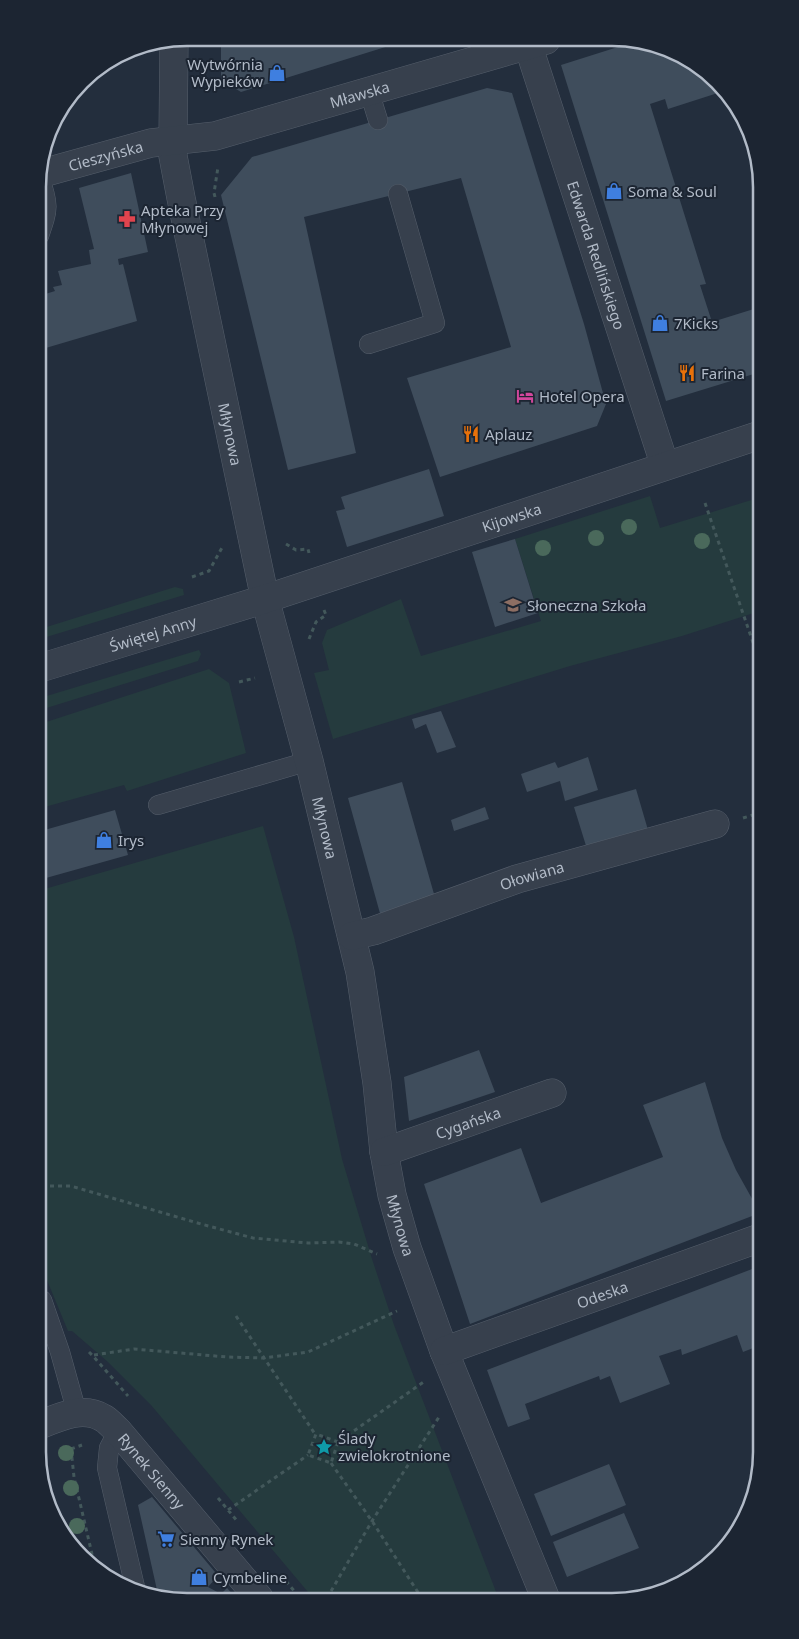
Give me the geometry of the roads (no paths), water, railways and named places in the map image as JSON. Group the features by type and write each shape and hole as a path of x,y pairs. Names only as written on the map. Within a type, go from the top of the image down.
{"street":[{"name":"Mławska","path":"172,140 215,136 523,46"},
{"name":"Edwarda Redlińskiego","path":"538,46 665,466"},
{"name":"Młynowa","path":"174,47 173,156 265,599 309,761 352,936 367,1013 384,1152 392,1195 407,1248 444,1351 543,1593"},
{"name":"Cieszyńska","path":"47,173 151,143 172,140"},
{"name":"Kijowska","path":"265,599 753,437"},
{"name":"Świętej Anny","path":"47,666 265,599"},
{"name":"Ołowiana","path":"352,936 373,931 517,879 715,824"},
{"name":"Cygańska","path":"384,1152 552,1093"},
{"name":"Odeska","path":"444,1351 752,1241"},
{"name":"Rynek Sienny","path":"60,1418 89,1412 103,1418 118,1431 255,1593"}],"lane":[{"path":"370,91 378,120"},
{"path":"369,344 435,323 398,194"},
{"path":"158,806 309,761"},
{"path":"46,1312 60,1352 60,1418"},
{"path":"118,1431 110,1448 107,1468 134,1582"}],"place":[{"name":"Wytwórnia Wypieków","path":"277,73"},
{"name":"Soma & Soul","path":"614,191"},
{"name":"Apteka Przy Młynowej","path":"127,219"},
{"name":"7Kicks","path":"660,323"},
{"name":"Farina","path":"687,373"},
{"name":"Hotel Opera","path":"525,396"},
{"name":"Aplauz","path":"471,434"},
{"name":"Słoneczna Szkoła","path":"513,605"},
{"name":"Irys","path":"104,840"},
{"name":"Ślady zwielokrotnione","path":"324,1447"},
{"name":"Sienny Rynek","path":"166,1539"},
{"name":"Cymbeline","path":"199,1577"}]}
